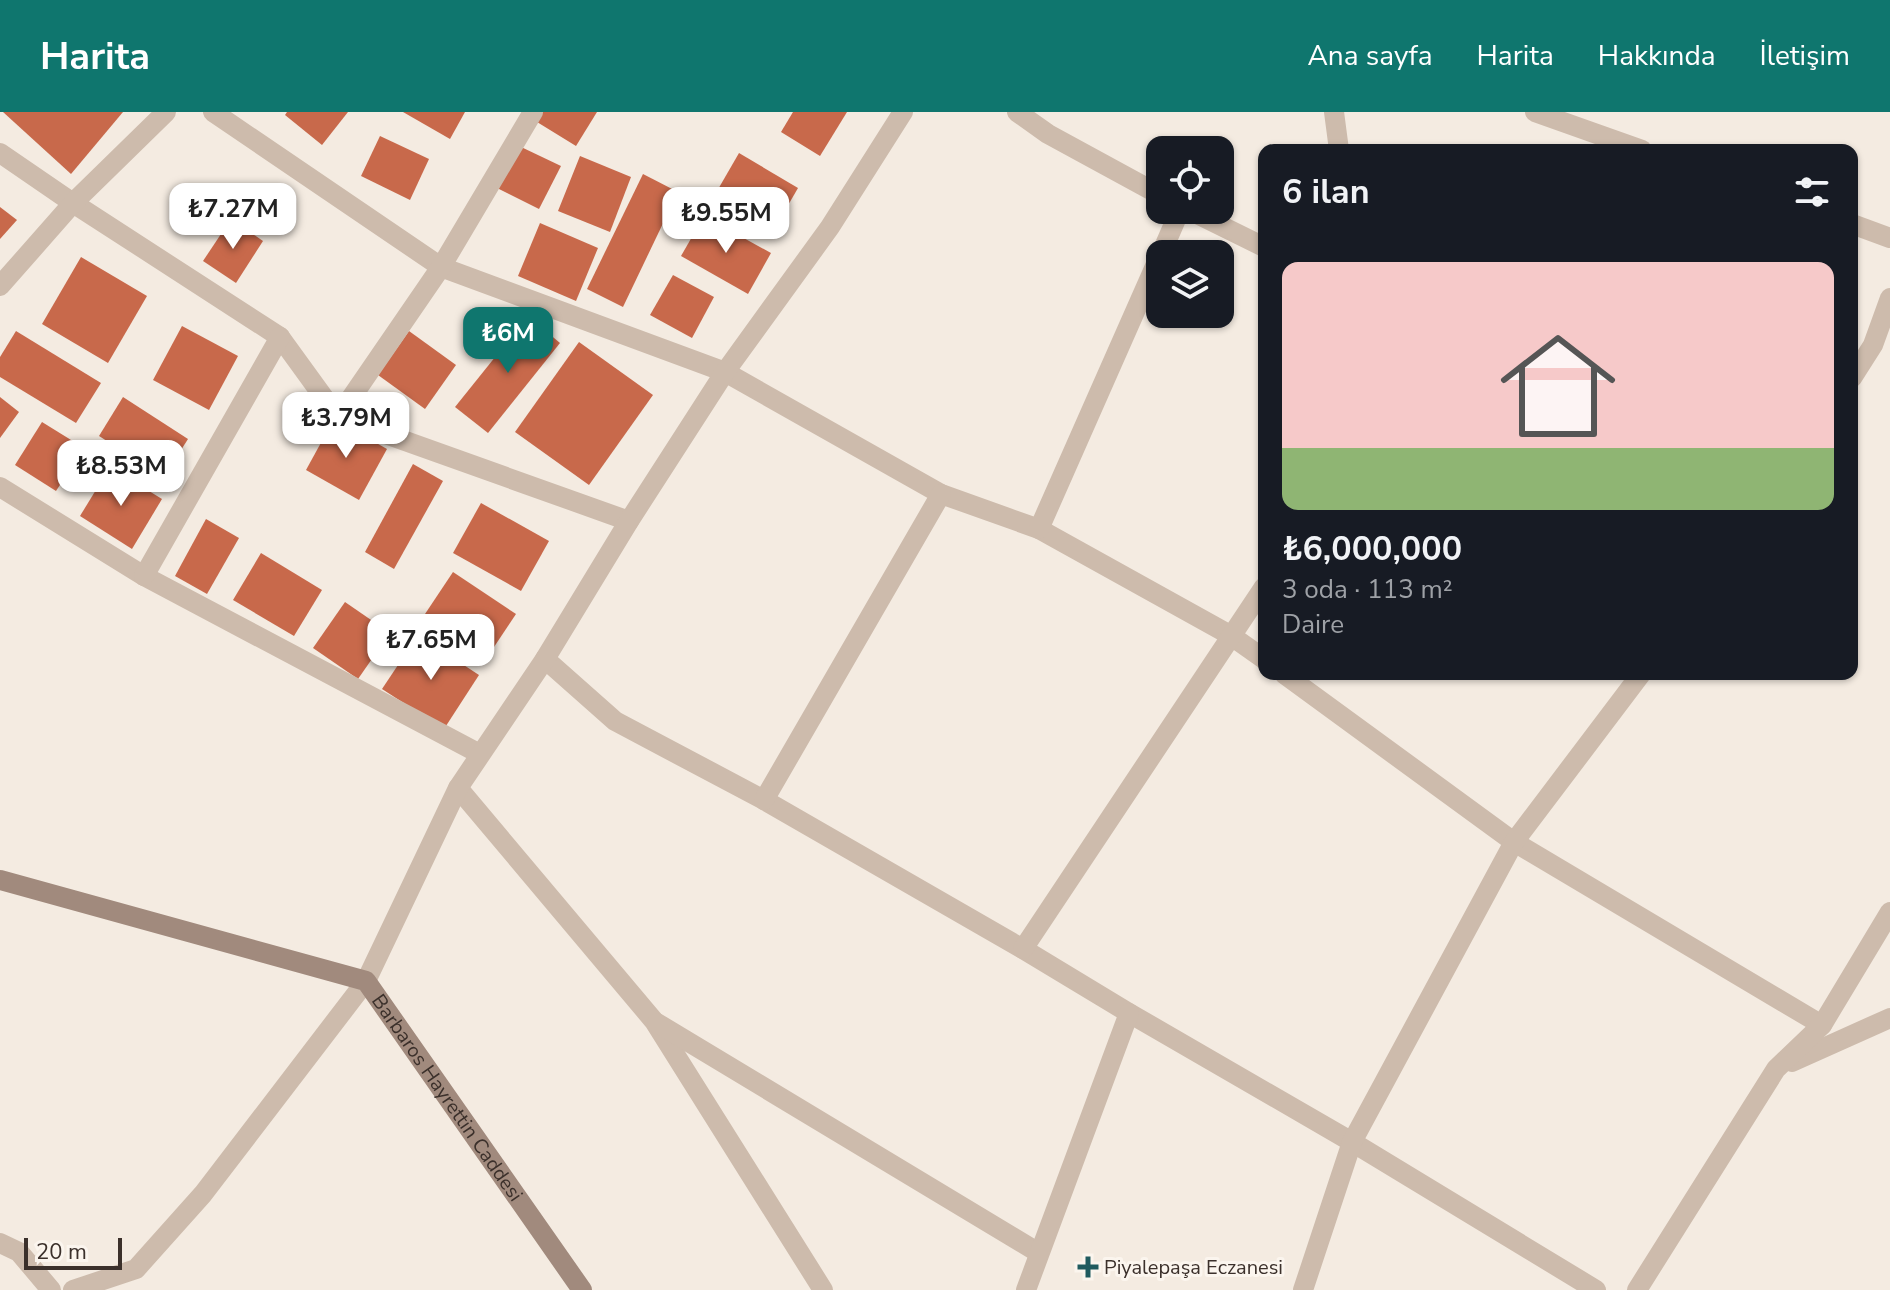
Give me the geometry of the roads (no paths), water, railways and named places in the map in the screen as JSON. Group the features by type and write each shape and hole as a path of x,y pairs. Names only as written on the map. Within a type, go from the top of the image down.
{"street":[{"path":"0,286 73,203 166,112"},
{"path":"213,112 441,267 725,372 941,494 1039,529 1230,635 1258,655"},
{"path":"338,417 441,267 533,112"},
{"path":"73,1290 136,1269 203,1194 366,981 458,788 545,659 725,372 830,227 903,112"},
{"path":"1017,112 1048,134 1146,187"},
{"path":"1334,112 1338,144"},
{"path":"1535,112 1625,144"},
{"path":"0,153 280,337 338,417 629,521"},
{"path":"1217,224 1258,244"},
{"path":"1858,226 1890,238"},
{"path":"1039,529 1146,287"},
{"path":"1858,371 1882,342 1890,298"},
{"path":"144,576 280,337"},
{"path":"1858,343 1882,342"},
{"path":"0,487 144,576 480,754"},
{"path":"764,800 941,494"},
{"path":"1023,949 1258,595"},
{"path":"545,659 615,721 764,800 1023,949 1596,1290"},
{"path":"1292,680 1514,842 1822,1025"},
{"path":"1303,1290 1352,1142 1514,842 1636,680"},
{"path":"458,788 654,1021 823,1290"},
{"name":"Barbaros Hayrettin Caddesi","path":"0,880 366,981 582,1290"},
{"path":"1637,1290 1776,1069 1822,1025 1890,912"},
{"path":"1026,1290 1129,1013"},
{"path":"1776,1069 1890,1018"},
{"path":"654,1021 1039,1253"},
{"path":"0,1243 19,1252 51,1290"}],"place":[{"name":"Piyalepaşa Eczanesi","path":"1088,1267"}]}
